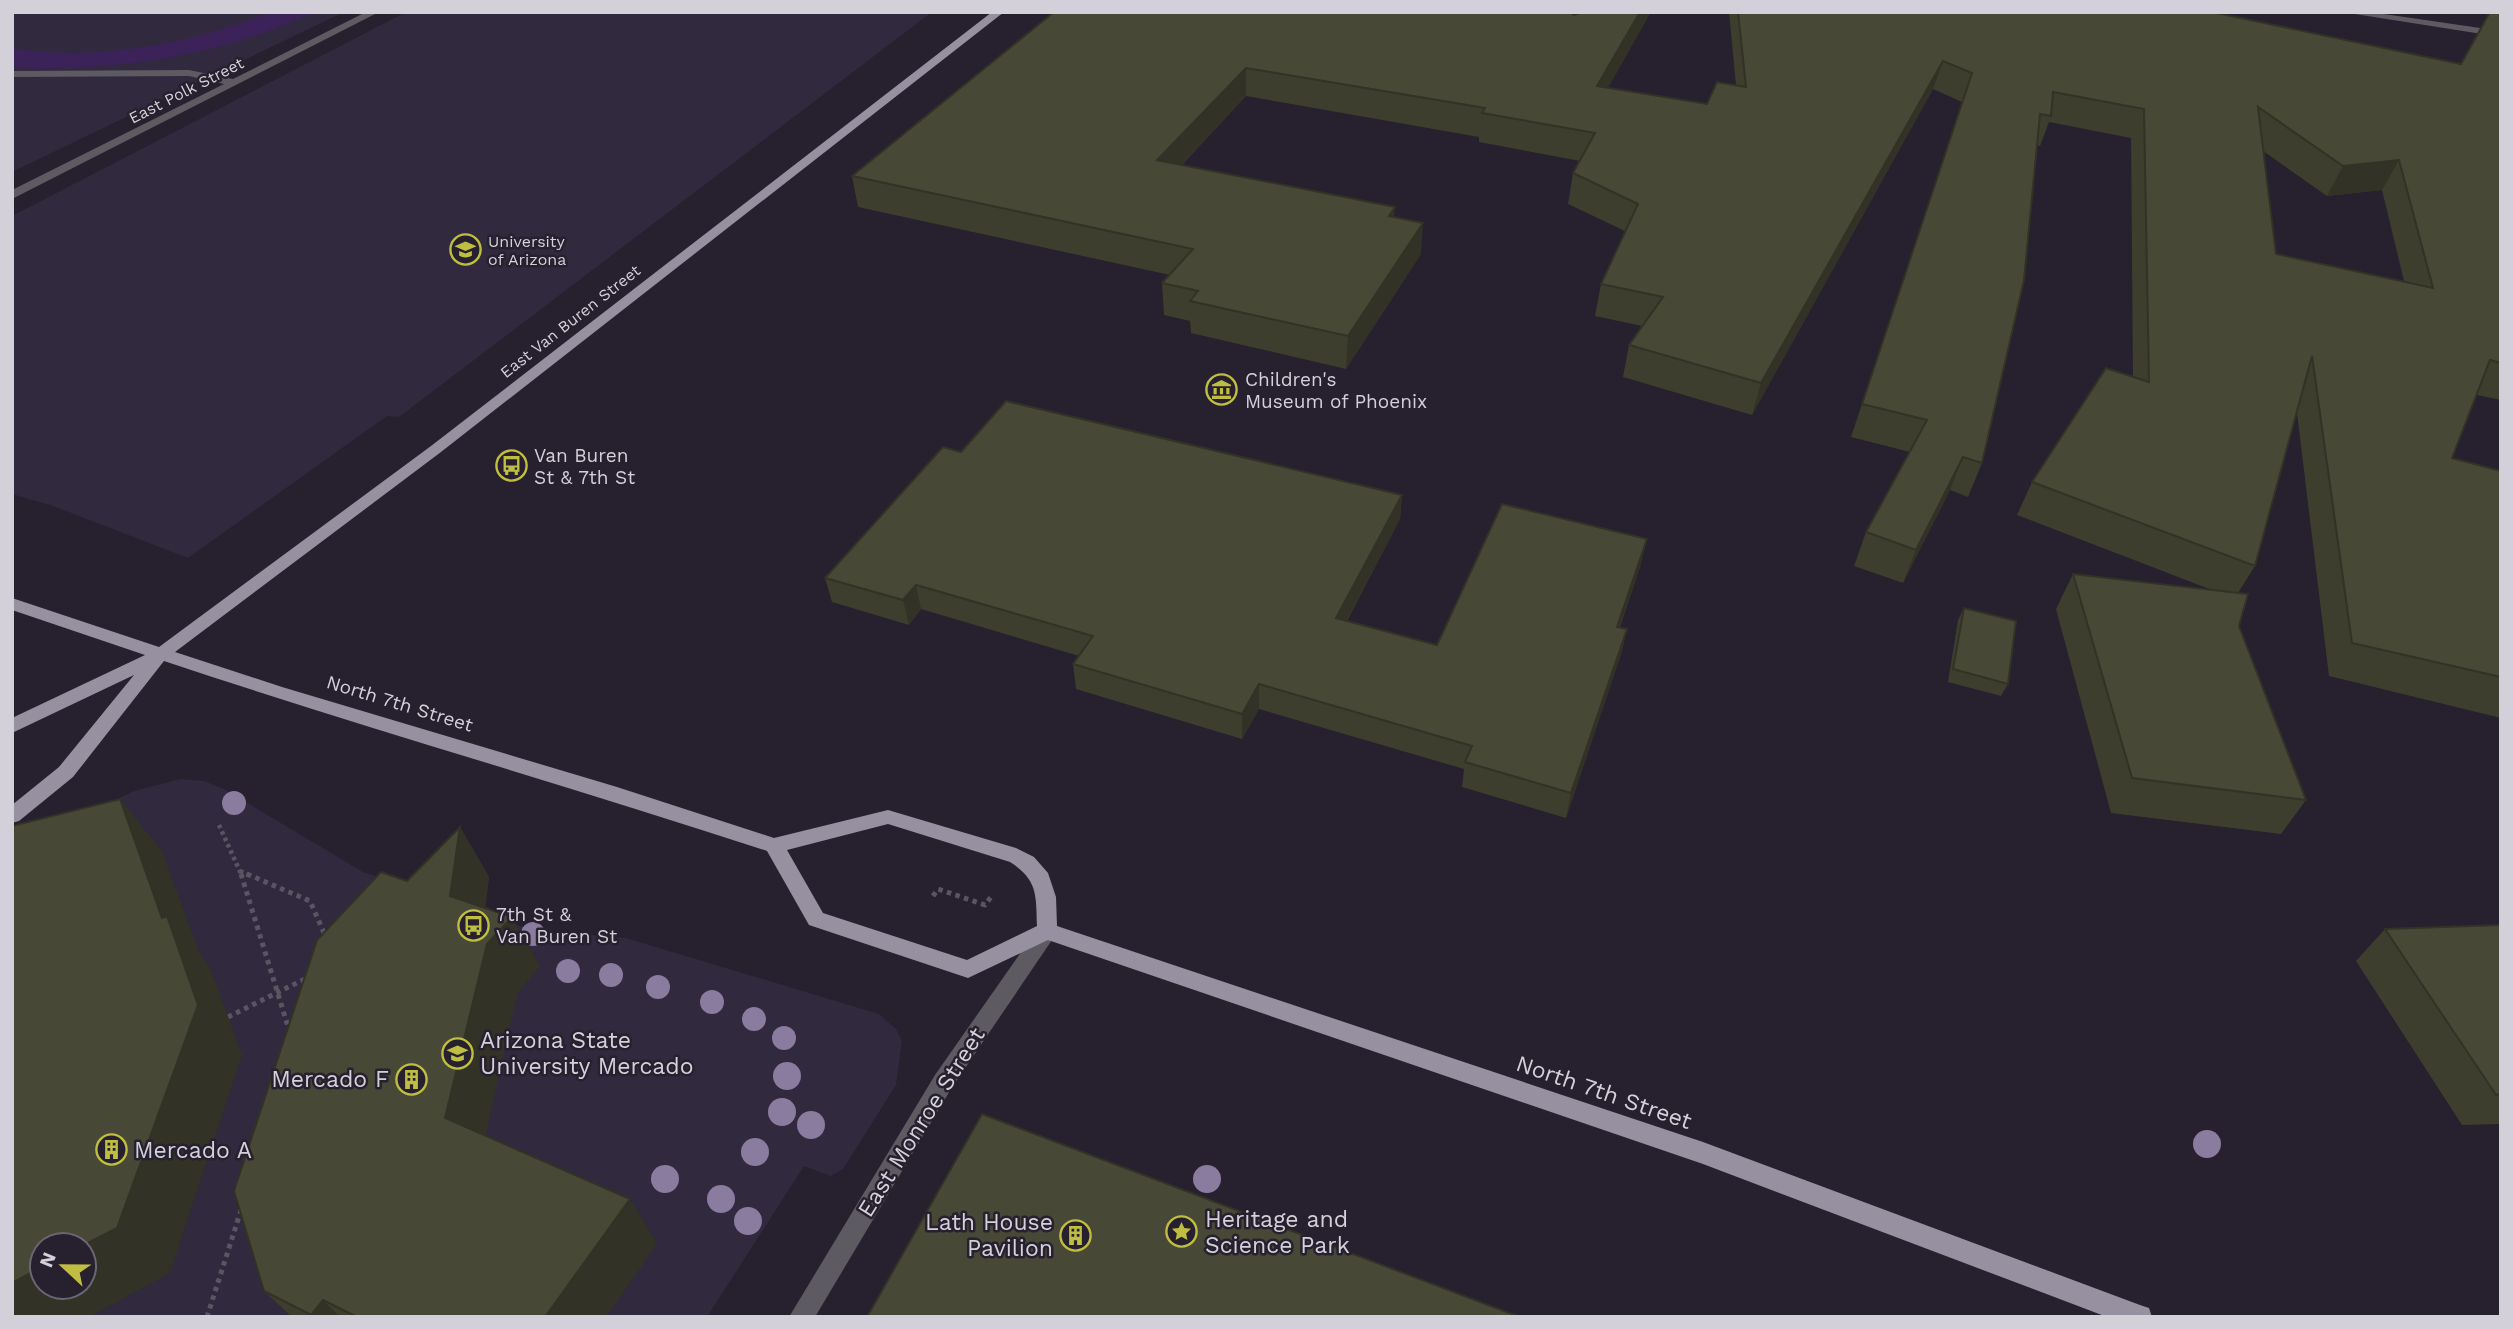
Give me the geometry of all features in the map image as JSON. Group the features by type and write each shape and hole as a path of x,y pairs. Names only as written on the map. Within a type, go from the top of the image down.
{"main road":[{"name":"East Van Buren Street","path":"12,726 161,654 436,449 999,12"},
{"name":"North 7th Street","path":"12,604 161,654 774,846"},
{"name":"East Van Buren Street","path":"12,816 66,772 161,654"},
{"path":"888,817 1016,856 1035,866 1041,878 1046,893 1047,931 968,969 816,919 774,846 888,817"},
{"name":"North 7th Street","path":"1047,931 1703,1153 2140,1317"}],"street":[{"name":"East Polk Street","path":"12,195 374,12"},
{"path":"2347,12 2501,34"},
{"path":"12,74 188,74 235,83"},
{"name":"East Monroe Street","path":"802,1317 943,1082 1047,931"}],"path":[{"path":"219,825 240,870 290,1035"},
{"path":"240,870 310,901 329,943"},
{"path":"933,896 937,889 985,905 991,897"},
{"path":"228,1017 314,975"},
{"path":"207,1317 244,1202"}],"shaded area":[{"path":"12,12 344,12 12,172"},
{"path":"272,12 314,12 243,40 167,58 89,67 12,68 12,48 77,53 144,47 210,33"},
{"path":"406,12 932,12 399,417 387,416 188,558 53,506 12,494 12,216"},
{"name":"Arizona State University Mercado","path":"181,779 204,781 224,789 363,872 532,930 626,938 879,1014 896,1029 902,1041 896,1085 843,1169 831,1176 804,1166 707,1317 12,1317 85,815 134,791"}],"building":[{"path":"1054,12 1569,12 1574,15 1582,12 1640,12 1597,86 1707,104 1717,82 1746,87 1738,12 2212,12 2461,64 2490,12 2501,12 2501,363 2490,360 2452,458 2501,471 2501,677 2352,643 2312,356 2255,566 2032,482 2106,368 2149,382 2144,109 2053,92 2051,116 2040,114 2024,280 1982,463 1963,457 1916,550 1866,532 1927,420 1862,404 1972,73 1943,61 1761,383 1629,345 1663,297 1601,284 1638,204 1573,173 1595,133 1482,113 1485,108 1246,68 1157,160 1395,207 1389,216 1423,223 1348,336 1190,301 1198,291 1162,283 1193,249 852,176","holes":["2258,107 2343,166 2399,160 2433,288 2276,254"]},
{"path":"1006,401 1402,495 1336,618 1437,645 1502,504 1647,539 1617,627 1627,629 1571,793 1465,762 1472,746 1259,684 1242,714 1073,664 1093,636 916,585 903,600 825,578 943,447 961,452"},
{"path":"2073,574 2248,594 2239,626 2306,800 2132,778"},
{"path":"1964,608 2016,621 2008,684 1953,669"},
{"name":"Mercado A","path":"120,799 162,918 167,916 198,1005 117,1228 98,1238 98,1231 28,1231 28,1274 12,1283 12,826"},
{"name":"Mercado F","path":"460,827 450,896 512,917 487,944 445,1118 630,1199 545,1317 357,1317 323,1300 311,1315 264,1291 234,1191 317,940 381,872 407,881"},
{"path":"2501,925 2501,1094 2496,1095 2385,929"},
{"name":"Heritage and Science Park","path":"982,1114 1520,1317 867,1317"}],"place":[{"name":"University of Arizona","path":"465,250"},
{"name":"Children's Museum of Phoenix","path":"1222,390"},
{"name":"Van Buren St & 7th St","path":"511,466"},
{"name":"7th St & Van Buren St","path":"473,925"},
{"name":"Arizona State University Mercado","path":"457,1053"},
{"name":"Mercado F","path":"412,1079"},
{"name":"Mercado A","path":"111,1150"},
{"name":"Heritage and Science Park","path":"1182,1232"},
{"name":"Lath House Pavilion","path":"1076,1235"}]}
